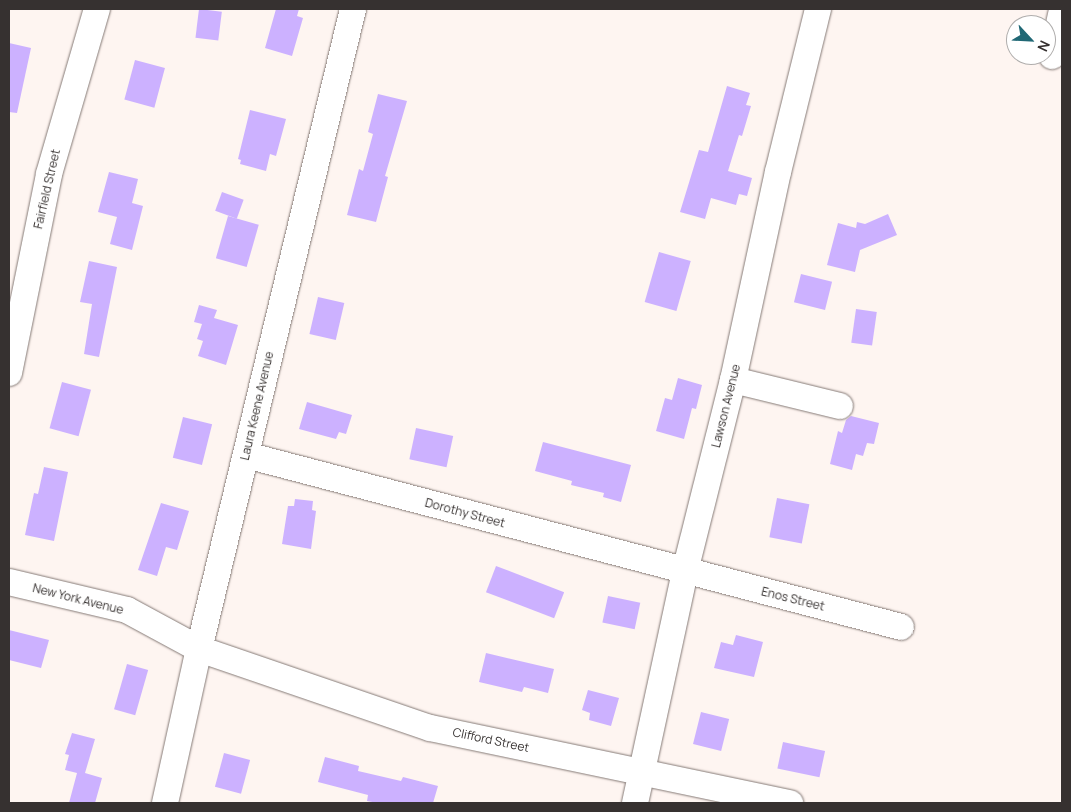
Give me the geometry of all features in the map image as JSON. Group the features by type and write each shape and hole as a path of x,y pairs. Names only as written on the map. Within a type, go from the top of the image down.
{"street":[{"name":"Fairfield Street","path":"9,373 49,174 96,9"},
{"name":"Laura Keene Avenue","path":"165,803 199,649 353,9"},
{"name":"Lawson Avenue","path":"635,803 685,571 733,380 778,172 818,9"},
{"path":"1056,38 1062,10"},
{"path":"733,380 840,406"},
{"name":"Dorothy Street","path":"246,455 685,571"},
{"name":"Enos Street","path":"685,571 901,627"},
{"name":"New York Avenue","path":"9,582 127,610 199,649"},
{"name":"Clifford Street","path":"199,649 430,728 790,803"}],"building":[{"path":"199,9 222,12 218,41 195,38"},
{"path":"276,9 299,9 297,16 303,18 292,56 265,48"},
{"path":"9,43 31,48 17,113 9,112"},
{"path":"135,60 165,68 154,108 124,100"},
{"path":"727,86 750,93 746,105 751,106 742,136 739,135 728,171 752,178 747,196 739,194 736,205 711,198 705,219 680,212 699,150 708,152"},
{"path":"378,94 407,101 385,176 388,177 376,222 347,215 359,169 363,171 373,134 368,132"},
{"path":"250,110 286,119 276,156 270,154 266,171 240,164 241,160 238,159"},
{"path":"109,172 138,179 132,203 143,206 132,250 110,244 117,217 98,212"},
{"path":"222,192 244,200 237,219 215,211"},
{"path":"888,214 897,235 860,250 855,272 827,265 838,223 856,228 857,222 865,224"},
{"path":"228,216 259,225 247,267 216,258"},
{"path":"659,252 691,261 676,311 645,302"},
{"path":"89,261 117,267 99,357 84,354 92,304 80,302"},
{"path":"801,274 832,282 825,310 794,302"},
{"path":"318,297 344,303 336,340 309,334"},
{"path":"199,305 217,310 214,318 238,325 226,365 198,356 203,341 197,339 202,324 194,322"},
{"path":"856,309 877,312 872,346 851,343"},
{"path":"678,378 702,385 696,409 692,408 684,439 656,431 665,398 672,400"},
{"path":"62,382 91,390 79,436 50,428"},
{"path":"307,402 352,415 346,434 339,432 336,439 299,429"},
{"path":"851,416 879,423 874,444 867,443 863,456 856,454 852,470 830,464 838,431 842,433 846,420"},
{"path":"183,417 212,424 202,465 173,458"},
{"path":"416,428 453,436 447,467 409,459"},
{"path":"543,442 631,465 621,502 603,497 604,493 571,485 572,481 535,471"},
{"path":"44,467 68,472 54,541 25,535 34,493 38,494"},
{"path":"777,498 809,504 802,544 769,537"},
{"path":"295,499 313,501 312,510 316,511 311,549 282,544 288,506 294,506"},
{"path":"161,503 189,511 177,550 166,547 157,576 138,570"},
{"path":"496,566 564,592 554,618 486,592"},
{"path":"608,596 640,603 635,629 602,622"},
{"path":"9,630 49,640 41,668 9,660"},
{"path":"736,635 763,642 754,677 714,668 721,642 733,645"},
{"path":"486,653 554,669 548,693 524,687 522,692 479,682"},
{"path":"127,664 148,670 135,715 114,709"},
{"path":"588,690 619,698 611,726 589,720 590,713 582,710"},
{"path":"701,712 729,719 721,751 693,744"},
{"path":"72,733 95,739 85,773 102,778 95,803 69,803 77,773 65,770 69,755 65,754"},
{"path":"783,742 825,751 819,777 777,768"},
{"path":"224,753 250,760 241,794 215,787"},
{"path":"325,757 359,766 358,771 401,781 403,777 438,786 433,803 378,803 367,801 368,795 318,782"}]}
